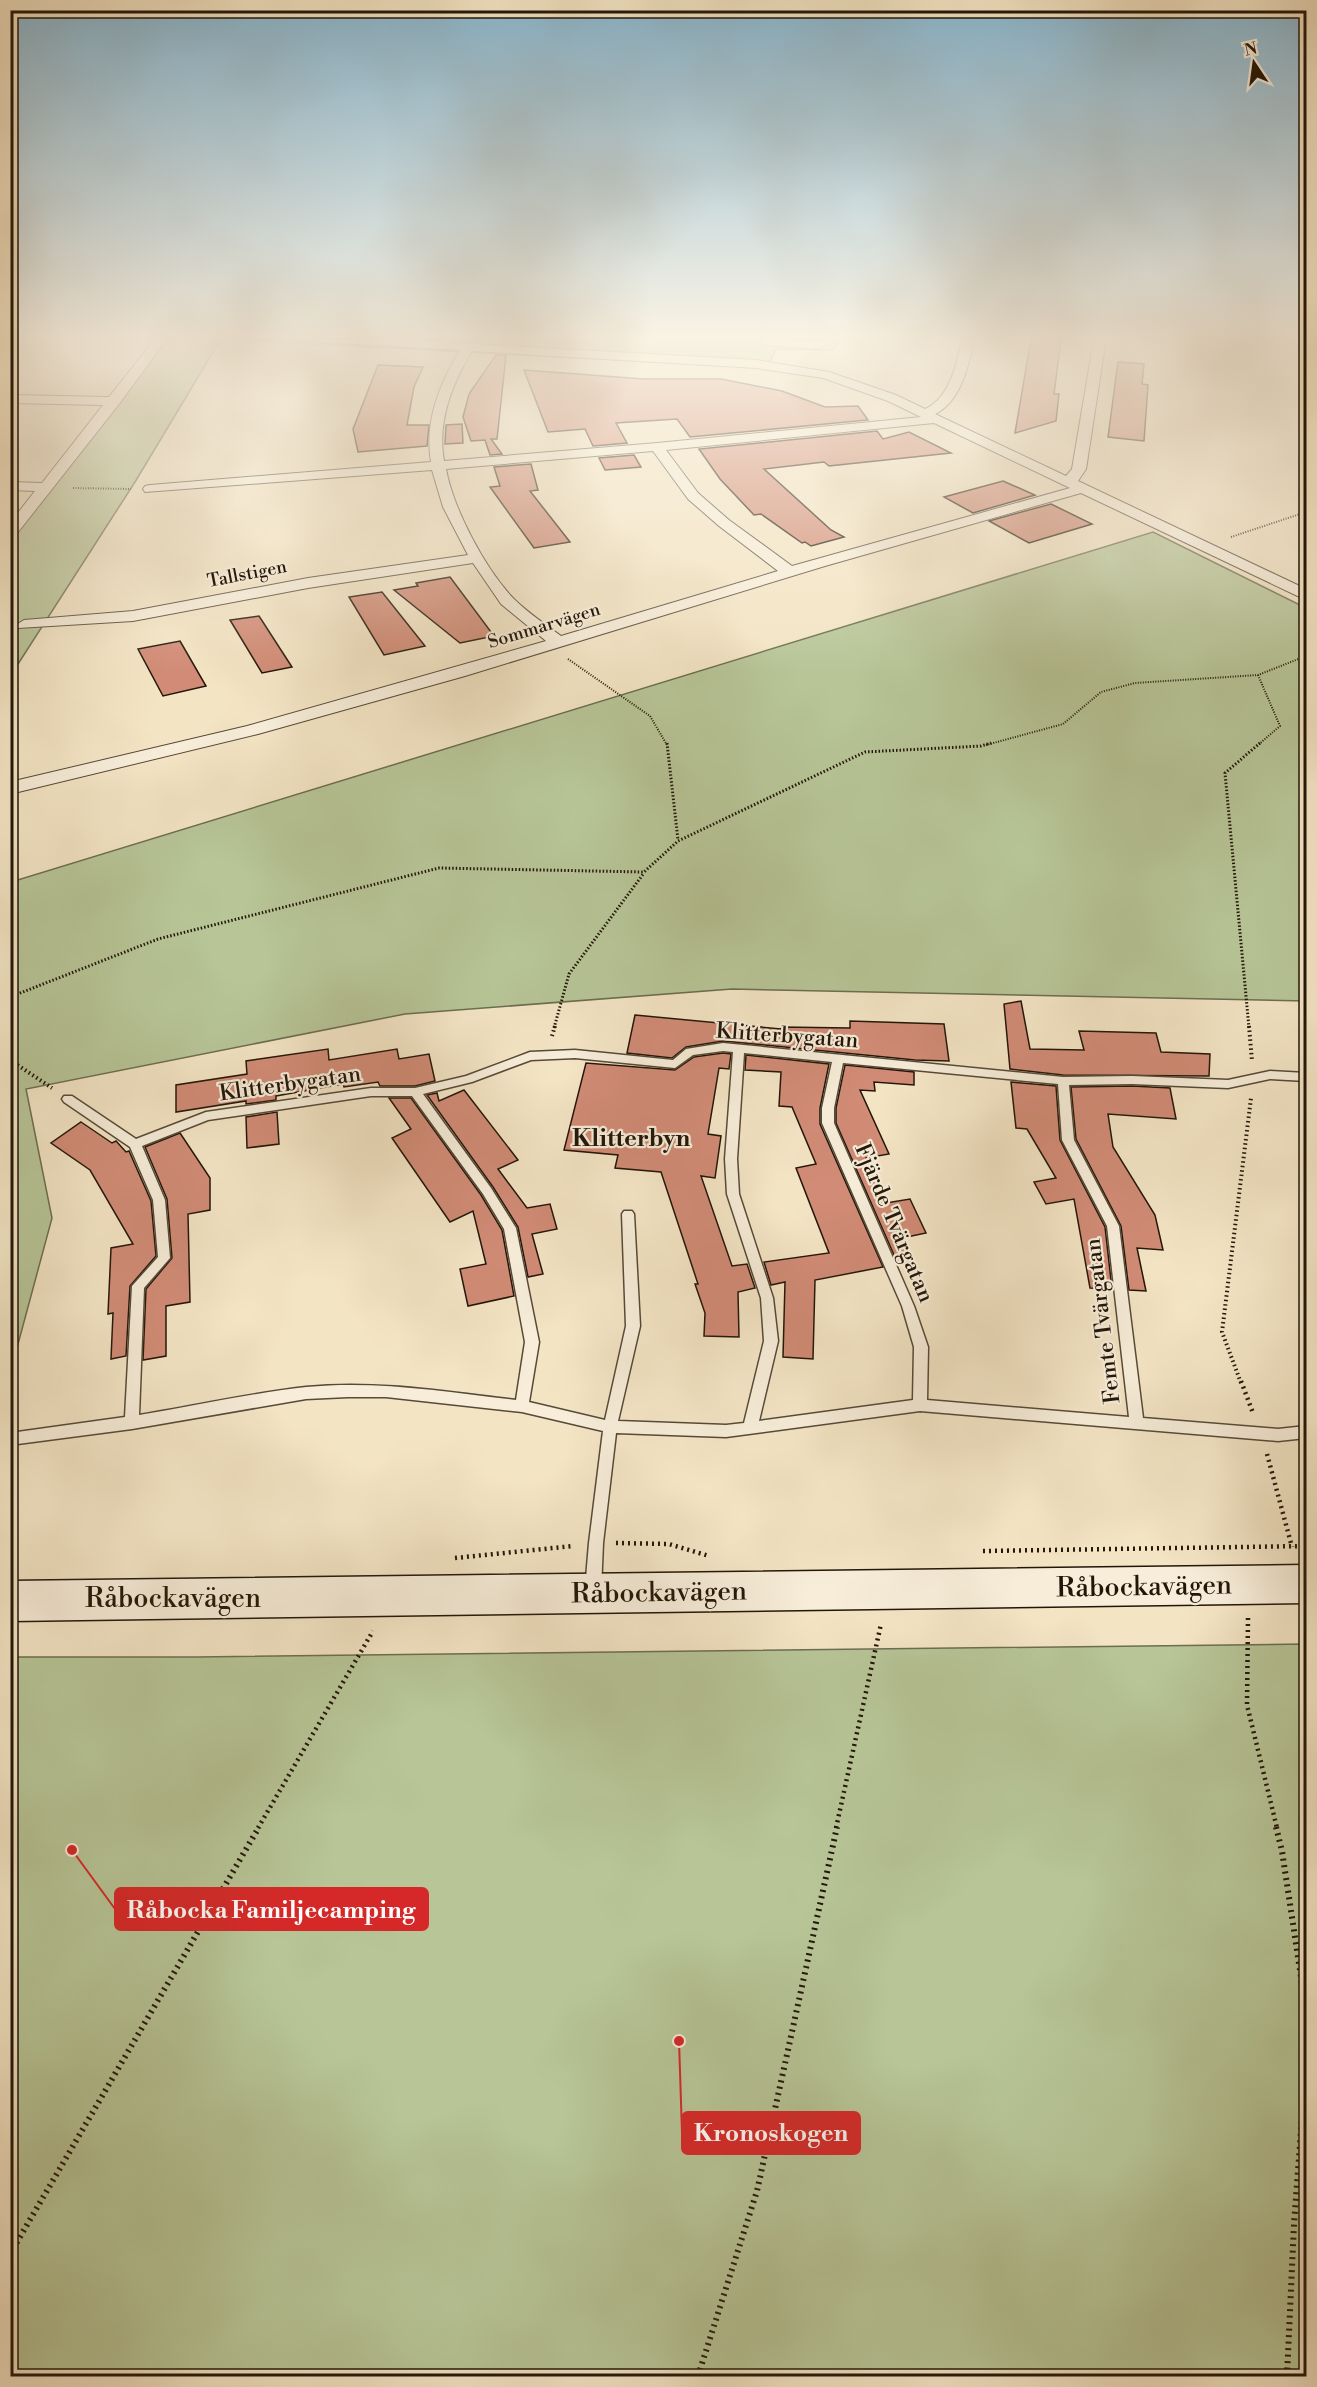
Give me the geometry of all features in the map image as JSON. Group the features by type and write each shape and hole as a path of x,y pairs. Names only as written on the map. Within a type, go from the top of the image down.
{"street":[{"path":"10,533 76,450"},
{"path":"436,450 436,466 449,509 461,533 510,605 553,644"},
{"path":"150,489 618,450"},
{"path":"659,450 693,496 724,523 790,572"},
{"path":"1004,450 1306,596"},
{"path":"1066,480 1074,478 1079,469 1082,450"},
{"path":"10,486 46,488"},
{"name":"Sommarvägen","path":"10,789 252,730 1085,488"},
{"name":"Tallstigen","path":"24,625 133,616 308,583 477,558"},
{"name":"Råbockavägen","path":"10,1600 1306,1584"}],"lane":[{"name":"Klitterbygatan","path":"135,1144 206,1116 371,1092 415,1092 468,1079 530,1056 547,1055 575,1054 675,1064 690,1052 723,1047 1063,1081 1132,1080 1228,1084 1270,1074 1306,1077"},
{"path":"739,1049 731,1159 733,1194 767,1298 771,1341 750,1428"},
{"name":"Fjärde Tvärgatan","path":"838,1058 828,1108 828,1123 908,1306 921,1347 920,1405"},
{"name":"Femte Tvärgatan","path":"1063,1081 1068,1140 1113,1226 1137,1423"},
{"path":"415,1092 487,1191 510,1228 532,1342 522,1406"},
{"path":"68,1099 135,1144 159,1200 164,1258 138,1286 132,1423"},
{"path":"593,1594 596,1543 610,1427 633,1326 628,1214"},
{"path":"10,1439 132,1423 272,1398 348,1390 386,1391 522,1406 610,1427 726,1431 920,1405 1261,1434 1306,1432"}],"path":[{"path":"46,488 150,489"},
{"path":"1227,538 1306,512"},
{"path":"553,644 650,716 667,743 678,841"},
{"path":"547,1055 569,974 644,872 678,841 865,752 981,746 1063,724 1101,692 1136,683 1258,675 1306,656"},
{"path":"1258,675 1280,726 1225,773 1254,1078 1222,1332 1261,1434 1292,1546"},
{"path":"10,997 158,939 440,868 644,872"},
{"path":"10,1060 68,1099"},
{"path":"452,1558 596,1543 669,1544 714,1557"},
{"path":"972,1551 1306,1546"},
{"path":"1248,1617 1247,1705 1282,1851 1306,2010"},
{"path":"698,2376 757,2191 881,1624"},
{"path":"10,2254 374,1629"},
{"path":"1287,2376 1294,2224 1306,2065"}],"green space":[{"path":"71,450 154,450 11,675 10,531"},
{"path":"1153,532 1306,608 1306,1001 732,989 405,1014 26,1089 52,1218 11,1370 11,882"},
{"path":"1306,1644 1306,2376 11,2376 11,1657 196,1657"}],"building":[{"path":"488,450 499,450 502,454 490,455"},
{"path":"700,450 946,450 951,453 829,466 824,462 764,469 831,530 844,537 811,546 805,542 802,543 761,514 754,515 720,479"},
{"path":"634,455 641,467 605,470 599,458"},
{"path":"531,464 538,490 530,491 570,542 534,548 490,487 500,486 494,467"},
{"path":"1003,481 1035,495 973,513 944,497"},
{"path":"1051,504 1092,524 1029,543 989,521"},
{"path":"450,577 494,636 460,643 394,590 418,586 416,583"},
{"path":"382,592 425,646 384,655 349,597"},
{"path":"259,616 292,667 262,673 230,620"},
{"path":"180,641 206,686 163,696 138,649"},
{"path":"1021,1001 1030,1049 1084,1050 1079,1031 1156,1033 1161,1052 1210,1054 1209,1076 1063,1075 1010,1069 1004,1004"},
{"path":"635,1015 781,1029 781,1027 850,1028 850,1021 944,1024 949,1061 915,1060 723,1041 686,1047 672,1058 627,1053"},
{"path":"328,1049 329,1060 397,1049 399,1059 429,1054 435,1081 415,1086 380,1086 378,1082 344,1087 343,1084 276,1096 276,1100 246,1104 246,1101 176,1112 176,1085 247,1074 246,1061"},
{"path":"731,1054 729,1069 719,1068 708,1134 721,1136 715,1178 701,1176 732,1266 747,1264 755,1288 738,1292 739,1337 704,1336 705,1313 695,1284 698,1284 661,1172 615,1168 618,1155 564,1150 586,1063 675,1070 694,1057"},
{"path":"746,1055 829,1064 820,1108 820,1124 883,1267 815,1280 813,1359 783,1357 785,1282 771,1285 764,1262 829,1253 796,1168 816,1164 792,1107 779,1106 781,1072 745,1070"},
{"path":"845,1065 914,1072 914,1085 874,1082 875,1091 860,1090 889,1154 866,1158 886,1203 910,1199 926,1233 902,1238 913,1262 898,1264 836,1123 836,1108"},
{"path":"1011,1082 1056,1086 1060,1140 1105,1227 1112,1289 1090,1288 1074,1199 1046,1204 1034,1182 1056,1178 1027,1129 1016,1128"},
{"path":"1071,1087 1170,1088 1176,1119 1108,1114 1113,1147 1155,1215 1163,1250 1137,1248 1146,1291 1129,1290 1121,1226 1076,1139"},
{"path":"464,1090 518,1160 498,1169 527,1208 550,1204 557,1229 532,1234 543,1274 528,1277 518,1227 493,1187 427,1095 437,1093 439,1101"},
{"path":"389,1098 411,1098 481,1195 502,1230 514,1296 468,1306 460,1269 486,1264 473,1211 450,1222 392,1138 411,1129"},
{"path":"277,1112 279,1144 247,1148 246,1117"},
{"path":"81,1122 112,1143 116,1141 126,1152 129,1151 151,1201 156,1256 130,1286 126,1356 111,1359 113,1313 108,1314 111,1248 133,1244 90,1170 51,1143"},
{"path":"180,1133 210,1178 210,1210 188,1214 190,1302 166,1306 166,1356 143,1360 146,1289 172,1258 167,1199 145,1147"}],"place":[{"name":"Råbocka Familjecamping","path":"72,1850"},
{"name":"Kronoskogen","path":"679,2041"}],"district":[{"name":"Klitterbyn","path":"631,1139"}]}
